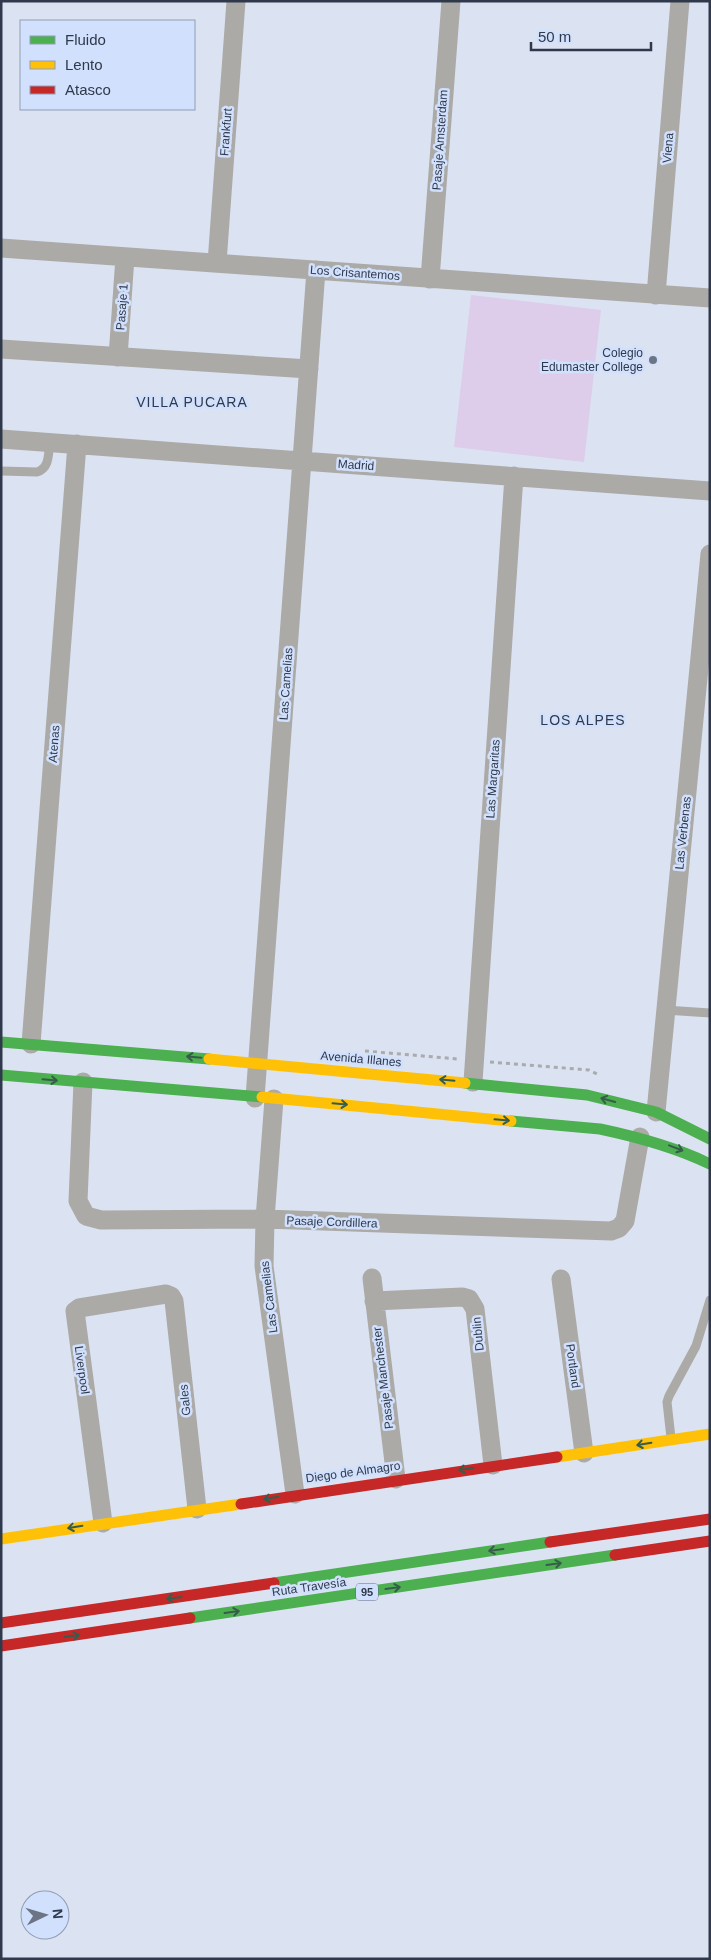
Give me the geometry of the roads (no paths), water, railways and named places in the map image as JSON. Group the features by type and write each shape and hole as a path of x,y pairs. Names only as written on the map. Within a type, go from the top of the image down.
{"main road":[{"name":"Avenida Illanes","path":"1,1042 472,1082 588,1094 656,1112 710,1139"},
{"path":"1,1075 591,1128 640,1137 676,1148 710,1164"},
{"name":"Diego de Almagro","path":"2,1539 396,1479 710,1434"},
{"path":"648,1528 710,1508"},
{"name":"Ruta Travesía","path":"1,1623 710,1519"},
{"name":"Ruta Travesía","path":"1,1646 710,1541"},
{"path":"1,1652 24,1643"}],"street":[{"name":"Frankfurt","path":"217,263 236,1"},
{"name":"Pasaje Amsterdam","path":"430,279 451,1"},
{"name":"Viena","path":"656,295 680,1"},
{"name":"Los Crisantemos","path":"1,248 710,298"},
{"name":"Pasaje 1","path":"118,356 126,257"},
{"name":"Las Camelias","path":"255,1098 316,270"},
{"path":"1,349 309,369"},
{"name":"Madrid","path":"1,439 710,491"},
{"name":"Atenas","path":"31,1044 77,444"},
{"name":"Las Margaritas","path":"472,1082 514,476"},
{"name":"Las Verbenas","path":"656,1112 666,1010 702,723 710,554"},
{"name":"Pasaje Cordillera","path":"83,1082 78,1201 86,1216 101,1220 265,1219 611,1231 619,1228 625,1221 640,1137"},
{"name":"Las Camelias","path":"274,1099 265,1219 264,1266 295,1494"},
{"name":"Pasaje Manchester","path":"372,1278 396,1479"},
{"name":"Portland","path":"561,1279 584,1453"},
{"name":"Gales","path":"166,1294 171,1296 174,1302 197,1509"},
{"name":"Liverpool","path":"104,1523 74,1317 75,1312 79,1308 166,1294"},
{"name":"Dublin","path":"374,1302 462,1297 469,1300 475,1309 493,1465"},
{"path":"1,1535 2,1539"}],"lane":[{"path":"1,471 37,472 43,470 47,464 50,442"},
{"path":"666,1010 710,1013"},
{"path":"671,1440 667,1402 696,1346 710,1300"}],"place":[{"name":"Colegio Edumaster College","path":"653,360"}],"district":[{"name":"VILLA PUCARA","path":"192,402"},
{"name":"LOS ALPES","path":"583,720"}]}
